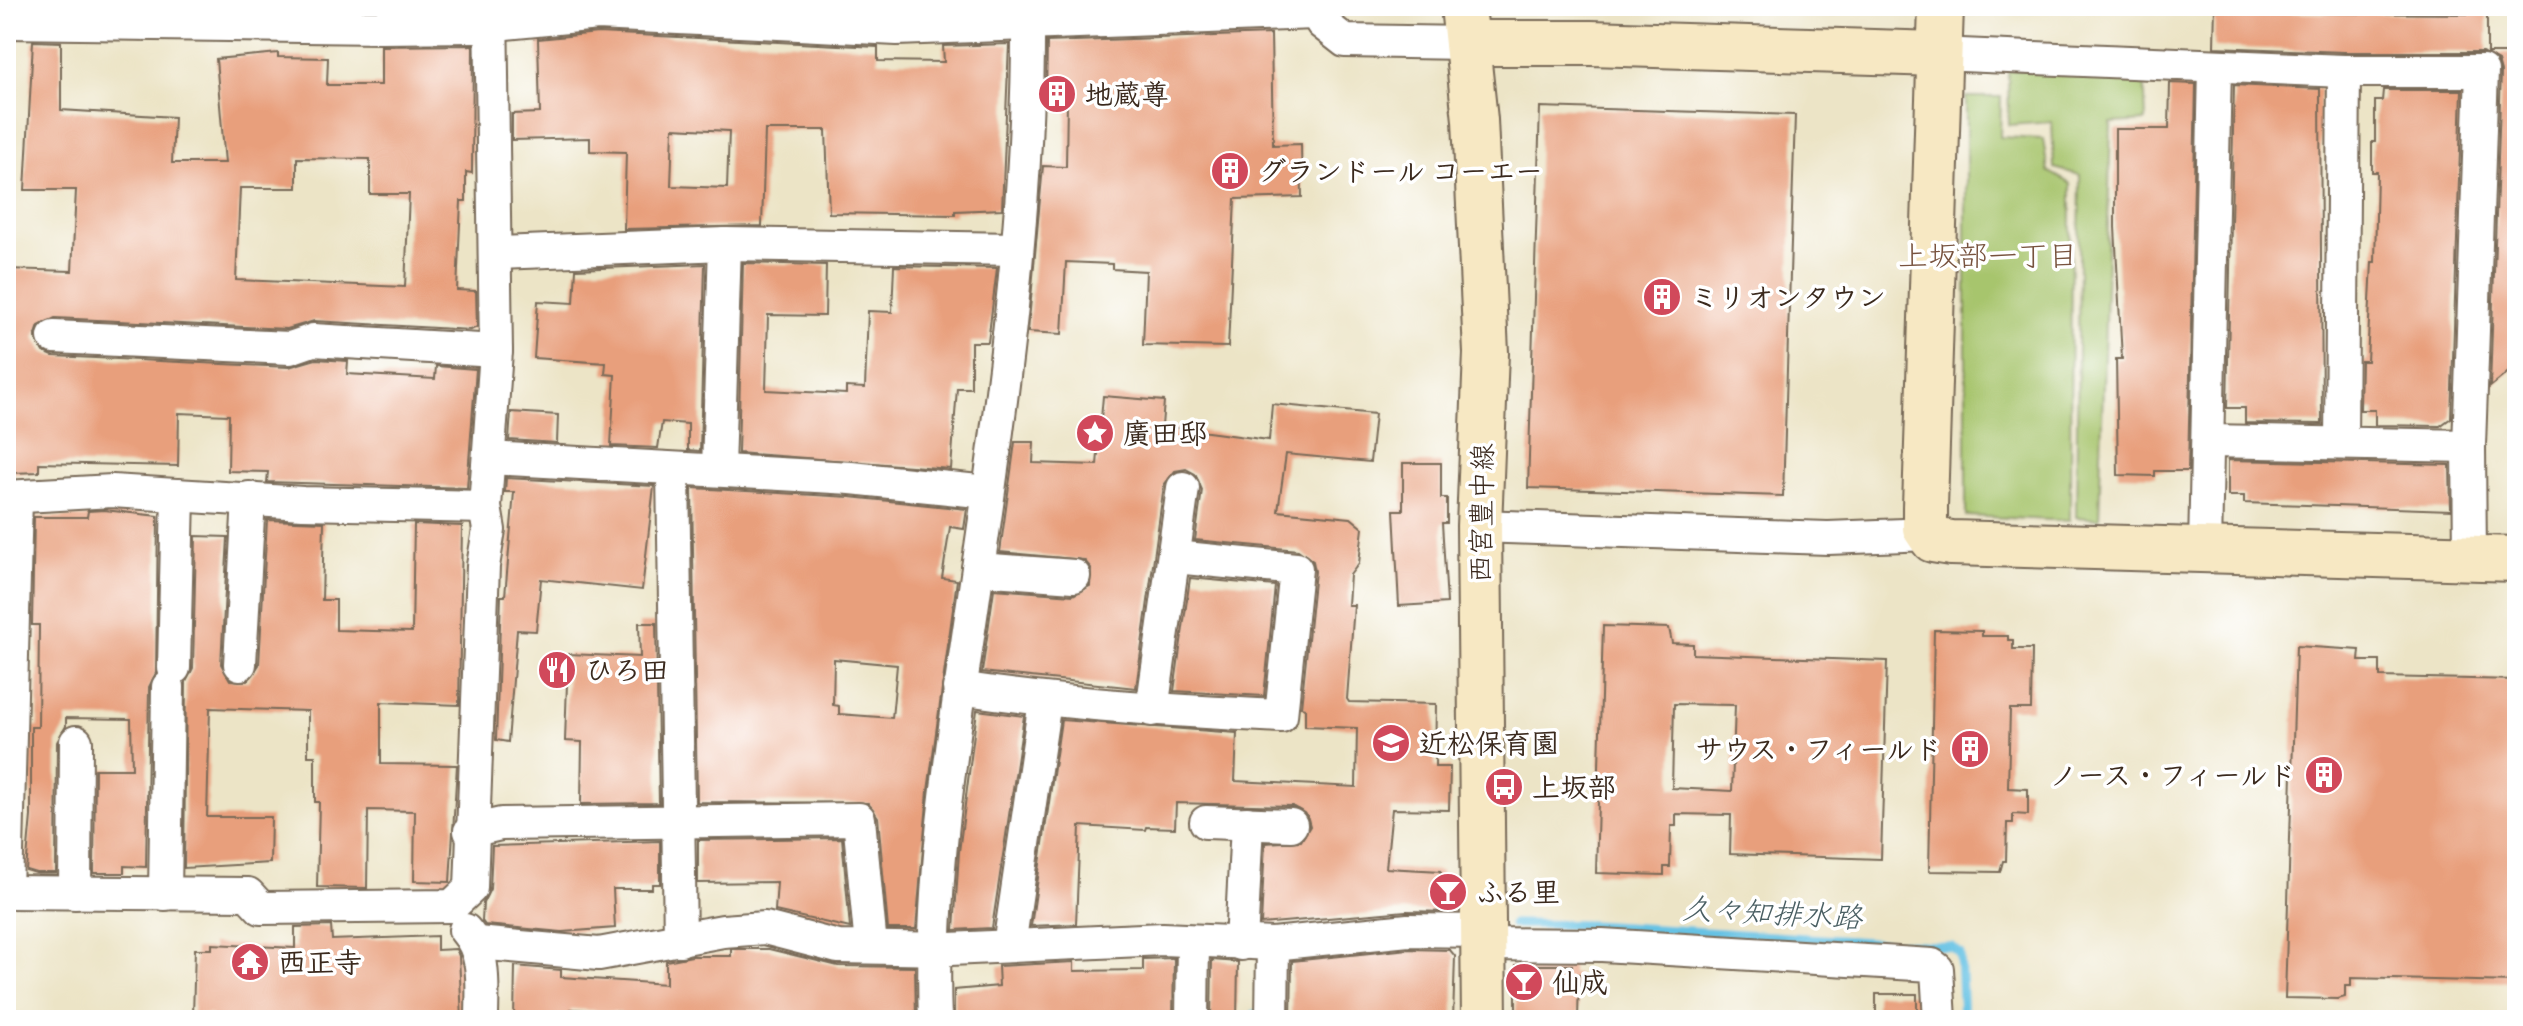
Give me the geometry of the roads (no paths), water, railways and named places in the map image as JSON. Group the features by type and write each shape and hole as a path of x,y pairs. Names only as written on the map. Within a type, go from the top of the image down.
{"street":[{"path":"1941,6 1925,507 1929,534 1933,540 1951,543 2517,559"},
{"path":"6,22 476,26 491,14 598,14 897,29 1028,14 1314,9 1332,34 1345,41 1465,25 1591,43 2344,71 2482,71 2469,446 2470,558"},
{"path":"485,507 303,503 112,491 11,497 6,892 248,894 261,908 452,906 471,888 470,831 483,566 489,530 485,507 496,351 497,253 491,14"},
{"path":"935,1020 932,946 959,688 988,492 1016,249 1028,14"},
{"name":"西宮豊中線","path":"1465,25 1486,353 1479,526 1484,1020"},
{"path":"2205,549 2210,441 2215,66"},
{"path":"2341,442 2344,71"},
{"path":"497,253 725,244 1016,249"},
{"path":"718,469 725,244"},
{"path":"54,337 290,348 313,340 496,351"},
{"path":"2210,441 2469,446"},
{"path":"489,458 718,469 988,492"},
{"path":"673,469 680,940"},
{"path":"1152,710 1183,488"},
{"path":"165,894 178,495"},
{"path":"240,664 249,498"},
{"path":"1479,526 1828,538 1929,534"},
{"path":"959,688 1045,701 1281,716 1296,569 1175,557"},
{"path":"978,569 1074,576"},
{"path":"1009,946 1045,701"},
{"path":"75,893 76,742"},
{"path":"470,831 501,824 859,819 871,947"},
{"path":"1206,822 1291,825"},
{"path":"1247,823 1272,1020"},
{"path":"452,906 456,919 477,943 481,958 482,1020"},
{"path":"477,943 599,954 723,931 765,928 813,943 871,947 1009,946 1163,939 1260,944 1408,930 1483,938 1932,965 1937,969 1940,1020"},
{"path":"1192,1020 1193,942"}],"waterway":[{"name":"久々知排水路","path":"1513,924 1593,925 1952,947 1960,954 1963,1020"},
{"name":"久々知排水路","path":"1254,1020 1255,1014"}],"place":[{"name":"地蔵尊","path":"1057,94"},
{"name":"グランドール コーエー","path":"1230,171"},
{"name":"ミリオンタウン","path":"1662,297"},
{"name":"廣田邸","path":"1095,433"},
{"name":"ひろ田","path":"557,670"},
{"name":"近松保育園","path":"1391,743"},
{"name":"サウス・フィールド","path":"1970,749"},
{"name":"ノース・フィールド","path":"2324,775"},
{"name":"上坂部","path":"1504,787"},
{"name":"ふる里","path":"1448,892"},
{"name":"西正寺","path":"250,962"},
{"name":"仙成","path":"1524,982"}],"district":[{"name":"上坂部一丁目","path":"1988,256"}]}
